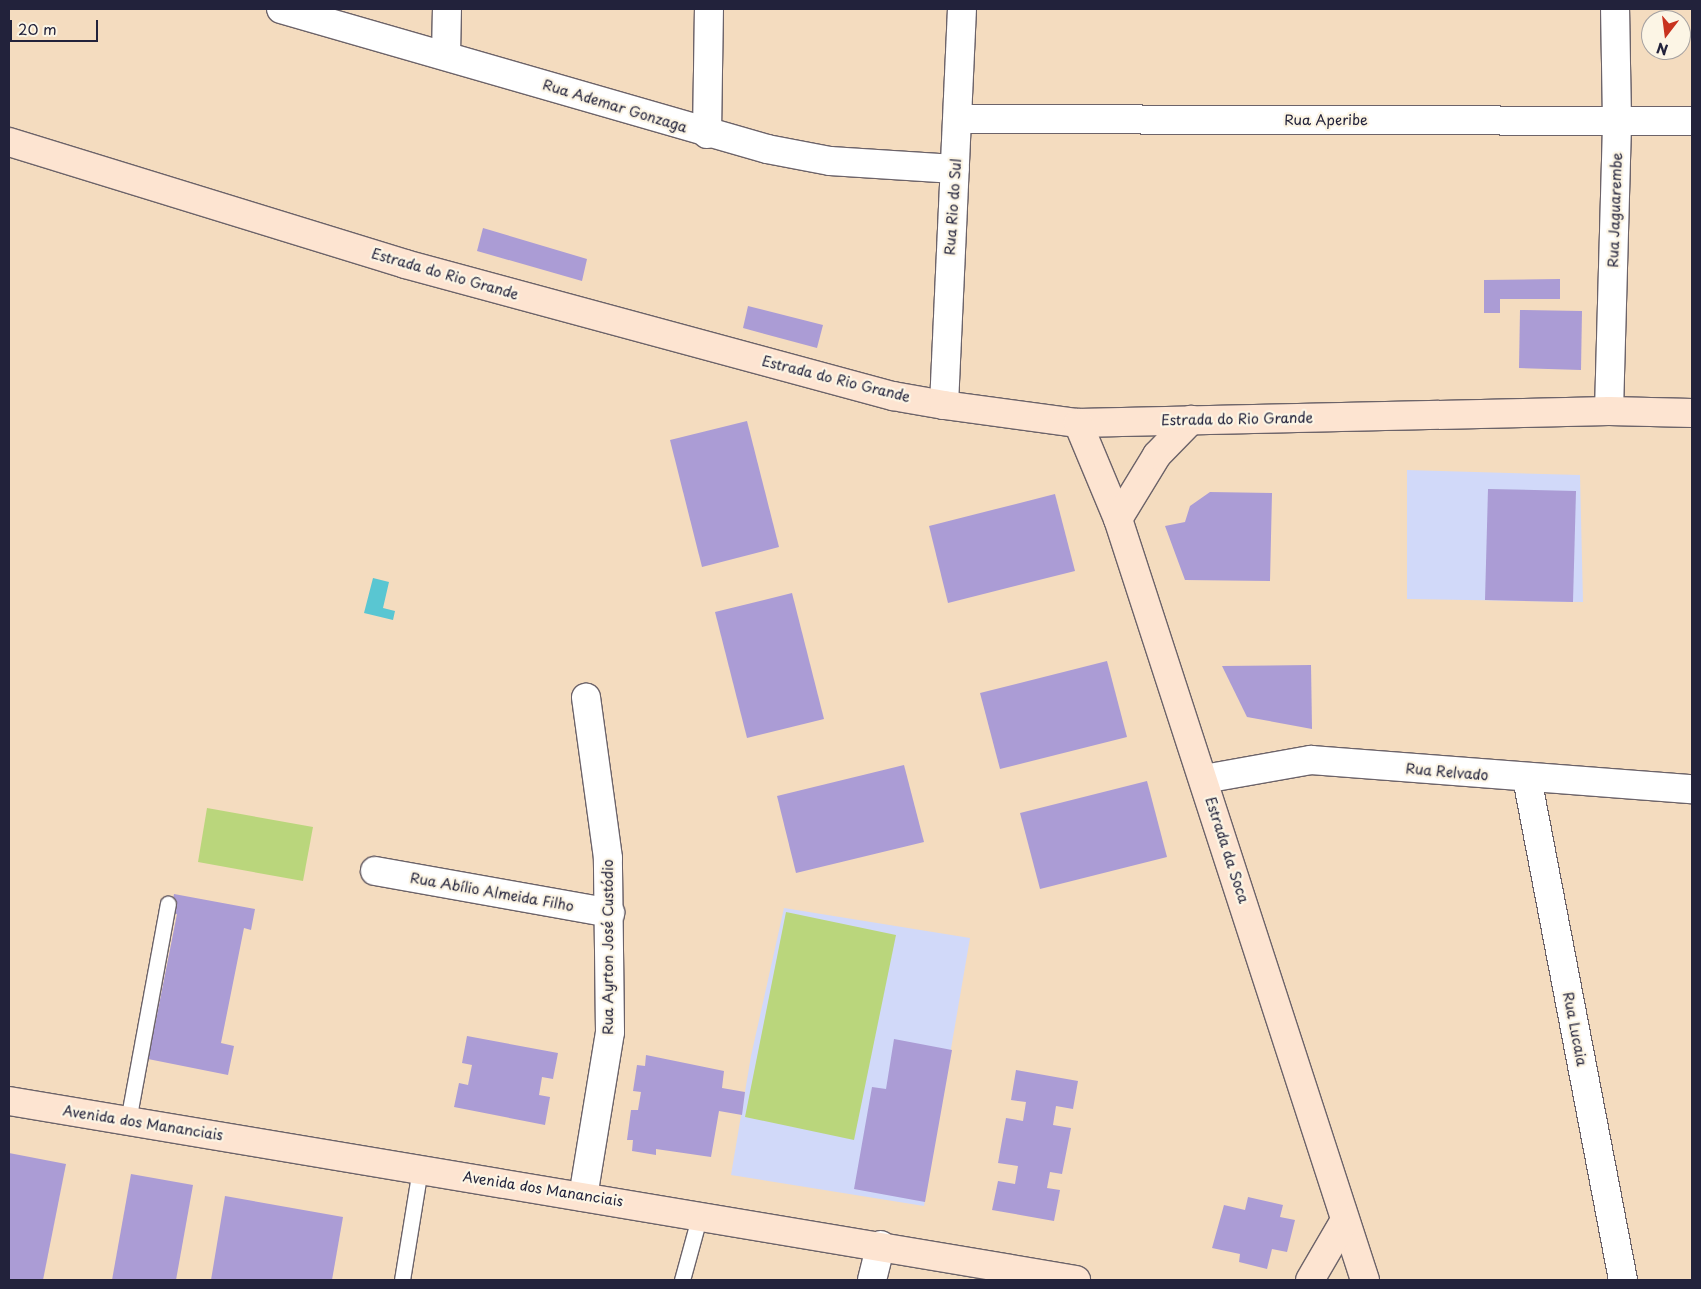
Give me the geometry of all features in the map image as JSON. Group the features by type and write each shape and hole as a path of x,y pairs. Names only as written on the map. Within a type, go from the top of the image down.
{"street":[{"name":"Rua Ademar Gonzaga","path":"281,9 446,55 707,134 830,161 955,169"},
{"path":"446,55 447,9"},
{"path":"707,134 709,9"},
{"name":"Rua Rio do Sul","path":"944,405 959,119 962,9"},
{"name":"Rua Jaguarembe","path":"1609,411 1617,121 1615,9"},
{"name":"Rua Aperibe","path":"959,119 1692,121"},
{"name":"Estrada do Rio Grande","path":"9,142 405,264 893,396 944,405 1078,423 1609,411 1692,413"},
{"path":"1118,520 1157,456 1191,420"},
{"name":"Estrada da Soca","path":"1078,423 1118,520 1365,1280"},
{"name":"Rua Ayrton José Custódio","path":"583,1197 610,1032 608,858 586,697"},
{"name":"Rua Relvado","path":"1204,780 1311,760 1527,778 1692,789"},
{"name":"Rua Lucaia","path":"1527,778 1623,1280"},
{"name":"Rua Abílio Almeida Filho","path":"374,871 610,913"},
{"name":"Avenida dos Mananciais","path":"9,1101 583,1197 881,1244 1076,1280"},
{"path":"1310,1280 1345,1220"},
{"path":"872,1280 881,1244"}],"lane":[{"path":"128,1121 168,904"},
{"path":"402,1280 420,1169"},
{"path":"682,1280 700,1214"}],"shaded area":[{"path":"1407,470 1580,475 1583,602 1407,599"},
{"path":"784,908 970,938 924,1206 731,1175 751,1056"}],"green space":[{"path":"207,808 313,827 303,881 198,862"},
{"path":"786,912 896,935 854,1140 745,1117"}],"water":[{"path":"373,578 389,582 383,608 395,611 393,620 364,613"}],"building":[{"path":"483,228 587,259 582,281 477,251"},
{"path":"1560,279 1560,299 1500,299 1500,313 1484,313 1484,280"},
{"path":"748,306 823,325 817,348 743,328"},
{"path":"1520,310 1582,311 1581,370 1519,368"},
{"path":"747,421 779,547 702,567 670,440"},
{"path":"1488,489 1576,491 1573,602 1485,600"},
{"path":"1210,492 1272,493 1270,581 1185,580 1165,526 1185,522 1190,506"},
{"path":"1055,494 1075,571 948,603 929,526"},
{"path":"792,593 824,719 747,738 715,612"},
{"path":"1107,661 1127,737 1000,769 980,693"},
{"path":"1311,665 1312,729 1247,717 1222,666"},
{"path":"904,765 924,842 796,873 777,796"},
{"path":"1147,781 1167,857 1040,889 1020,813"},
{"path":"174,894 255,909 251,930 244,928 221,1043 234,1046 228,1075 138,1057 144,1028 154,1030 177,914 170,913"},
{"path":"467,1036 558,1053 553,1079 542,1077 539,1095 550,1097 545,1125 454,1107 459,1083 468,1085 472,1065 462,1063"},
{"path":"894,1039 952,1050 925,1202 854,1189 872,1087 886,1089"},
{"path":"646,1055 724,1071 722,1088 745,1092 742,1115 719,1111 711,1157 656,1149 656,1155 632,1151 633,1140 627,1140 631,1110 638,1110 641,1092 633,1091 637,1065 645,1066"},
{"path":"1016,1070 1078,1081 1073,1109 1056,1106 1053,1125 1071,1128 1062,1174 1050,1172 1047,1188 1060,1190 1054,1221 992,1210 998,1181 1015,1184 1018,1166 998,1163 1006,1118 1023,1121 1026,1102 1011,1100"},
{"path":"9,1153 66,1164 43,1280 9,1280"},
{"path":"131,1174 193,1185 176,1280 112,1280"},
{"path":"225,1196 343,1217 332,1280 211,1280"},
{"path":"1248,1197 1283,1205 1280,1217 1295,1220 1287,1252 1272,1249 1267,1269 1239,1262 1240,1254 1212,1248 1224,1205 1245,1210"}]}
